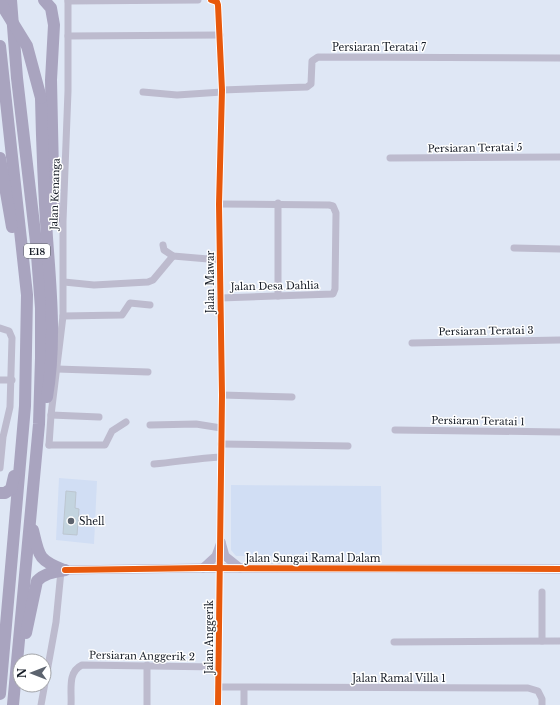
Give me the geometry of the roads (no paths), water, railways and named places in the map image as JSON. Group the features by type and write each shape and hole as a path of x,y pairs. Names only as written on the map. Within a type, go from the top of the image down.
{"highway":[{"name":"E18","path":"11,0 16,78 36,242 41,308 42,358 36,453 13,705"},
{"path":"44,0 51,8 54,25"},
{"path":"54,0 51,80 58,315"},
{"name":"E18","path":"0,2 27,46 41,98 44,190 58,315 48,389 43,416 38,424"},
{"name":"E18","path":"0,46 27,295 25,406 0,694"},
{"path":"0,158 13,230 22,250"},
{"path":"0,493 8,492 13,483 25,406"},
{"path":"0,497 7,498 10,501 11,568"},
{"path":"30,519 41,556 48,564 63,570"},
{"path":"23,653 37,581 42,575 63,570"},
{"path":"13,705 15,693"}],"street":[{"path":"68,0 198,0"},
{"name":"Jalan Kenanga","path":"49,445 57,369 58,315 64,282 63,221 68,91 68,0"},
{"name":"Jalan Mawar","path":"211,0 217,2 218,5 222,91 219,204 222,395 221,542 219,568"},
{"path":"68,36 220,35"},
{"name":"Persiaran Teratai 7","path":"222,91 306,88 311,84 312,61 318,57 560,58"},
{"path":"143,92 177,95 222,91"},
{"name":"Persiaran Teratai 5","path":"390,158 560,157"},
{"path":"219,204 278,204 278,296"},
{"name":"Jalan Desa Dahlia","path":"220,298 330,295 334,292 336,213 333,206 278,204"},
{"path":"164,245 164,250 173,256 220,260"},
{"path":"514,248 560,249"},
{"path":"64,282 94,285 148,282 153,280 173,256"},
{"path":"58,315 122,315 130,303 150,305"},
{"path":"0,328 9,331 12,338 12,380 10,407 1,437 0,468"},
{"name":"Persiaran Teratai 3","path":"412,343 560,340"},
{"path":"57,369 148,372"},
{"path":"0,380 12,380"},
{"path":"222,395 292,397"},
{"path":"51,415 99,417"},
{"path":"36,453 49,445 105,445 112,431 126,422"},
{"path":"150,425 196,424 221,428"},
{"name":"Persiaran Teratai 1","path":"395,430 560,432"},
{"path":"221,444 348,446"},
{"path":"154,464 188,462 194,458 221,457"},
{"path":"203,568 216,556 221,542"},
{"path":"221,542 225,556 240,568"},
{"name":"Jalan Sungai Ramal Dalam","path":"63,570 203,568 560,569"},
{"name":"Jalan Anggerik","path":"218,705 219,568"},
{"path":"545,569 560,575"},
{"path":"41,705 56,622 63,570"},
{"path":"542,592 542,641"},
{"path":"394,642 560,641"},
{"path":"0,674 4,654"},
{"name":"Persiaran Anggerik 2","path":"71,705 72,676 77,667 82,665 218,667"},
{"path":"147,665 147,705"},
{"name":"Jalan Ramal Villa 1","path":"218,688 528,688 534,689 540,695 542,705"},
{"path":"244,688 244,705"}],"place":[{"name":"Shell","path":"71,521"}]}
